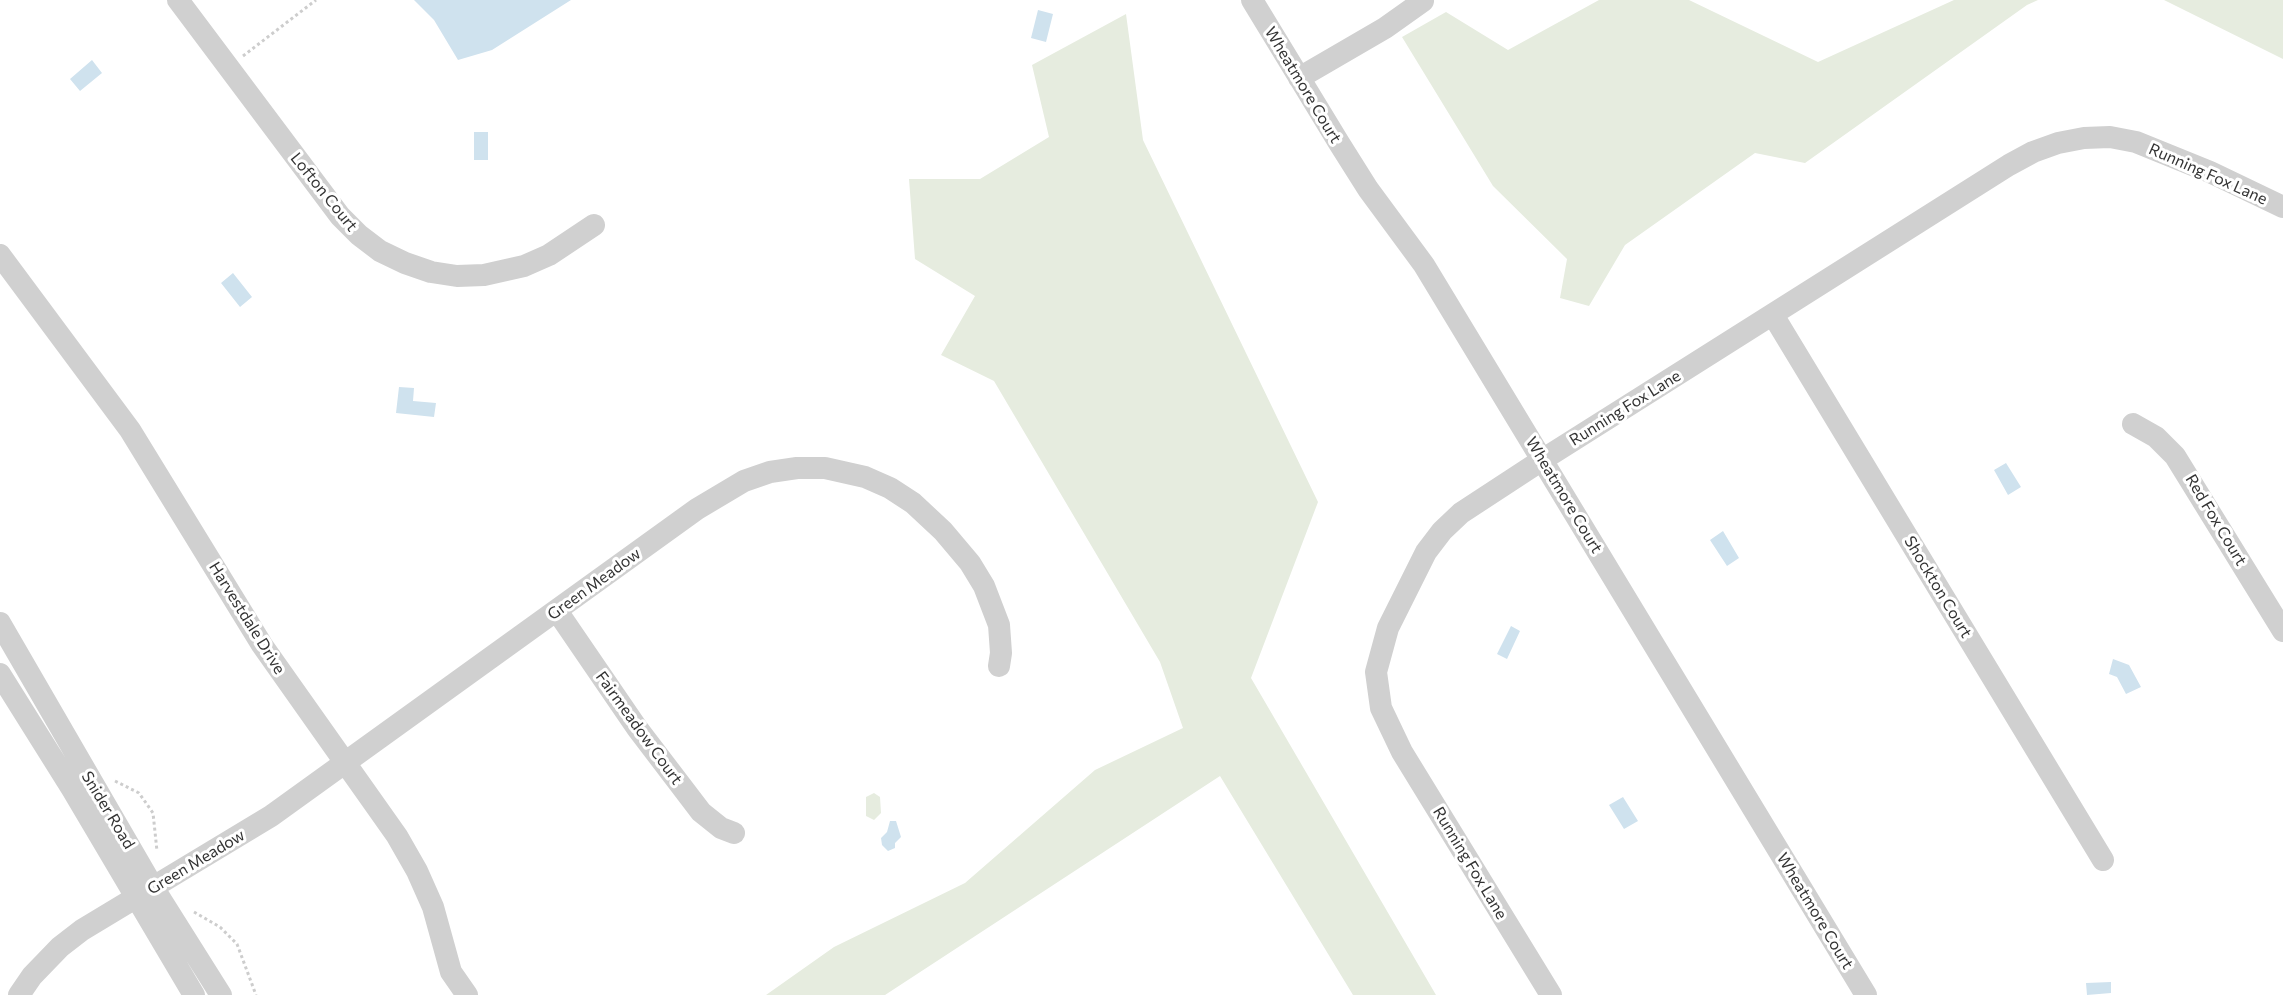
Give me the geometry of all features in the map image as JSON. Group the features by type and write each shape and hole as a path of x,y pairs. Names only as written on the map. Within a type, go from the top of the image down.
{"street":[{"name":"Lofton Court","path":"178,0 340,216 373,246 405,263 430,272 458,276 498,273 524,266 549,255 594,225"},
{"name":"Wheatmore Court","path":"1252,0 1368,189 1424,265 1866,995"},
{"path":"1299,78 1385,28 1423,1"},
{"name":"Running Fox Lane","path":"1551,995 1402,752 1381,708 1376,672 1388,628 1426,552 1442,531 1461,513 1542,460 2033,152 2058,143 2084,138 2110,137 2136,142 2210,172 2283,207"},
{"name":"Harvestdale Drive","path":"0,255 130,430 262,645 397,836 417,870 433,907 451,972 467,995"},
{"name":"Shockton Court","path":"1773,315 2103,860"},
{"name":"Red Fox Court","path":"2133,424 2156,437 2175,456 2283,631"},
{"name":"Green Meadow","path":"18,995 32,976 60,947 82,930 271,816 697,509 731,487 770,472 797,468 825,468 852,473 890,488 913,503 944,531 970,562 991,598 1001,639 999,666"},
{"name":"Fairmeadow Court","path":"557,611 637,728 700,812 721,828 734,833"},
{"name":"Snider Road","path":"0,623 145,893 194,995"},
{"name":"Snider Road","path":"0,674 145,893 221,995"}],"path":[{"path":"227,68 316,0"},
{"path":"190,909 198,916 220,927 237,944 256,995"}],"shaded area":[{"path":"1599,0 1689,0 1818,62 1954,0 2038,0 2027,5 1805,163 1755,153 1625,245 1589,306 1560,298 1567,259 1493,186 1402,37 1446,12 1508,50"},
{"path":"2164,0 2283,0 2283,59"},
{"path":"1126,14 1143,140 1318,502 1251,678 1436,995 1353,995 1220,776 885,995 766,995 834,947 965,883 1095,770 1183,728 1160,662 994,381 941,355 975,296 915,259 909,179 980,179 1049,137 1032,65"},
{"path":"874,793 880,797 881,813 874,820 866,816 866,797"}],"water":[{"path":"414,0 571,0 492,50 458,60 434,20"},
{"path":"1038,10 1053,14 1046,42 1031,38"},
{"path":"92,60 102,73 80,91 70,79"},
{"path":"474,132 488,132 488,160 474,160"},
{"path":"233,273 252,297 240,307 221,283"},
{"path":"399,387 414,388 413,401 436,403 434,417 396,413"},
{"path":"2006,463 2021,487 2008,495 1994,470"},
{"path":"1723,531 1739,558 1727,566 1710,540"},
{"path":"1511,626 1520,631 1507,659 1497,654"},
{"path":"2113,659 2129,665 2141,687 2126,694 2117,677 2109,674"},
{"path":"1623,797 1638,821 1624,829 1609,805"},
{"path":"890,821 896,821 901,837 895,843 895,848 888,851 882,845 881,838 887,832"},
{"path":"2111,982 2111,993 2087,995 2086,983"}]}
